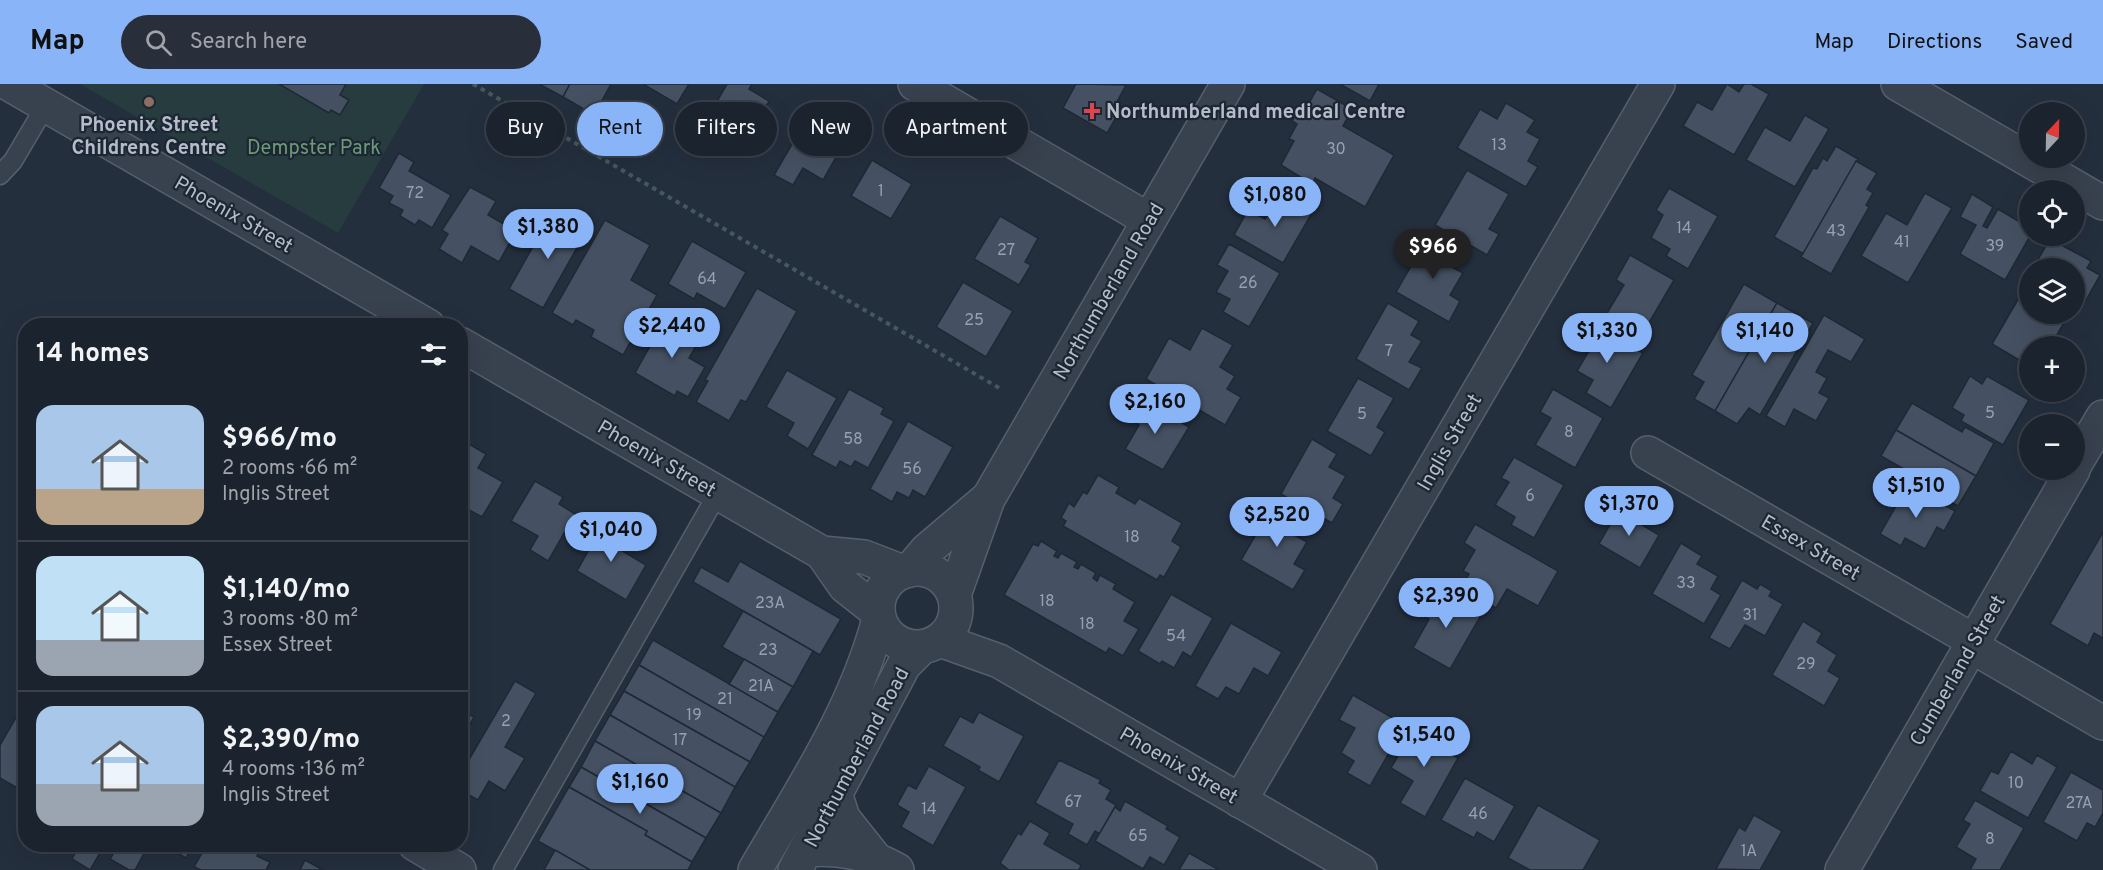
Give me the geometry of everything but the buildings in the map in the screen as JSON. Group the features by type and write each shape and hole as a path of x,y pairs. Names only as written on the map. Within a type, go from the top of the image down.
{"street":[{"name":"Phoenix Street","path":"9,84 414,318"},
{"path":"915,84 1149,220"},
{"name":"Northumberland Road","path":"800,860 904,665 943,626 988,499 1228,84"},
{"name":"Inglis Street","path":"1240,801 1658,84"},
{"path":"1898,84 2103,203"},
{"name":"Phoenix Street","path":"468,349 822,553 864,557 906,571"},
{"name":"Cumberland Street","path":"2085,449 2103,417"},
{"name":"Essex Street","path":"1648,453 2103,723"},
{"name":"Cumberland Street","path":"1842,870 2067,480"},
{"name":"Northumberland Road","path":"906,571 927,550 988,499"},
{"name":"Phoenix Street","path":"822,553 845,586 879,615"},
{"path":"919,569 937,574 950,586 943,626 903,645 895,640 879,615 879,602 887,583 906,571 919,569"},
{"name":"Northumberland Road","path":"755,870 849,706 873,645 879,615"},
{"name":"Phoenix Street","path":"943,626 999,661 1360,870"},
{"path":"836,795 843,818 886,863"},
{"path":"800,860 833,848 886,863"},
{"path":"429,852 459,870"}],"lane":[{"path":"0,175 13,161 46,105"},
{"path":"503,870 718,493"}],"path":[{"path":"473,84 1001,389"}],"green space":[{"name":"Dempster Park","path":"80,84 424,84 338,233"}],"place":[{"name":"Phoenix Street Childrens Centre","path":"149,102"},
{"name":"Northumberland medical Centre","path":"1092,111"}]}
